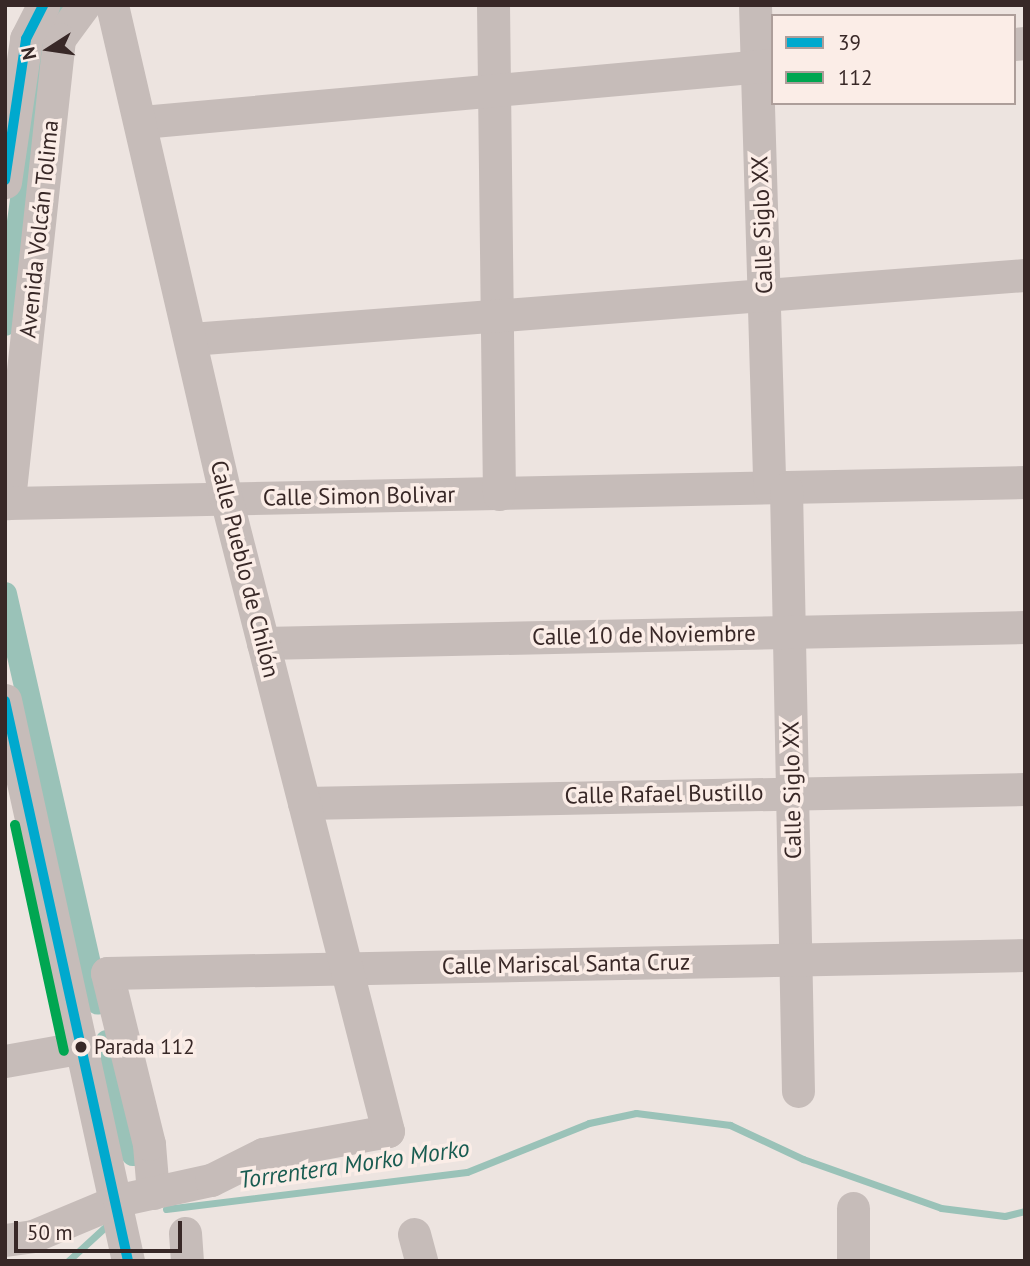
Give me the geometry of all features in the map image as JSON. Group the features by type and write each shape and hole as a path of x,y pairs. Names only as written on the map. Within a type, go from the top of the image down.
{"street":[{"name":"Avenida Volcán Tolima","path":"9,503 59,38 84,5"},
{"name":"Calle Pueblo de Chilón","path":"112,5 142,122 226,498 388,1130 262,1154 211,1180 153,1193"},
{"path":"493,5 494,315 499,494"},
{"name":"Calle Siglo XX","path":"755,5 765,66 764,295 789,632 798,1091"},
{"path":"5,182 26,15"},
{"path":"142,122 765,66"},
{"path":"191,339 1025,275"},
{"path":"778,488 1025,482"},
{"name":"Calle Simon Bolivar","path":"9,503 778,488"},
{"name":"Calle 10 de Noviembre","path":"263,643 1025,627"},
{"path":"5,700 17,824 119,1200 126,1252"},
{"name":"Calle Rafael Bustillo","path":"304,803 792,791 1025,789"},
{"name":"Calle Mariscal Santa Cruz","path":"153,1193 149,1144 107,973 1025,955"},
{"path":"5,1061 78,1048"},
{"path":"5,1240 33,1236 119,1200 153,1193"},
{"path":"853,1208 853,1261"}],"waterway":[{"path":"5,324 44,38 59,5"},
{"path":"5,594 98,1003"},
{"path":"107,1042 133,1154"},
{"name":"Torrentera Morko Morko","path":"166,1209 467,1172 589,1123 636,1113 730,1125 803,1159 941,1208 1005,1216 1025,1211"},
{"name":"Torrentera Morko Morko","path":"68,1261 104,1228"}],"transit line":[{"name":"39","path":"5,180 26,39 43,5"},
{"name":"39","path":"5,701 128,1261"},
{"name":"112","path":"15,825 64,1051"}],"place":[{"name":"Parada 112","path":"81,1047"}]}
